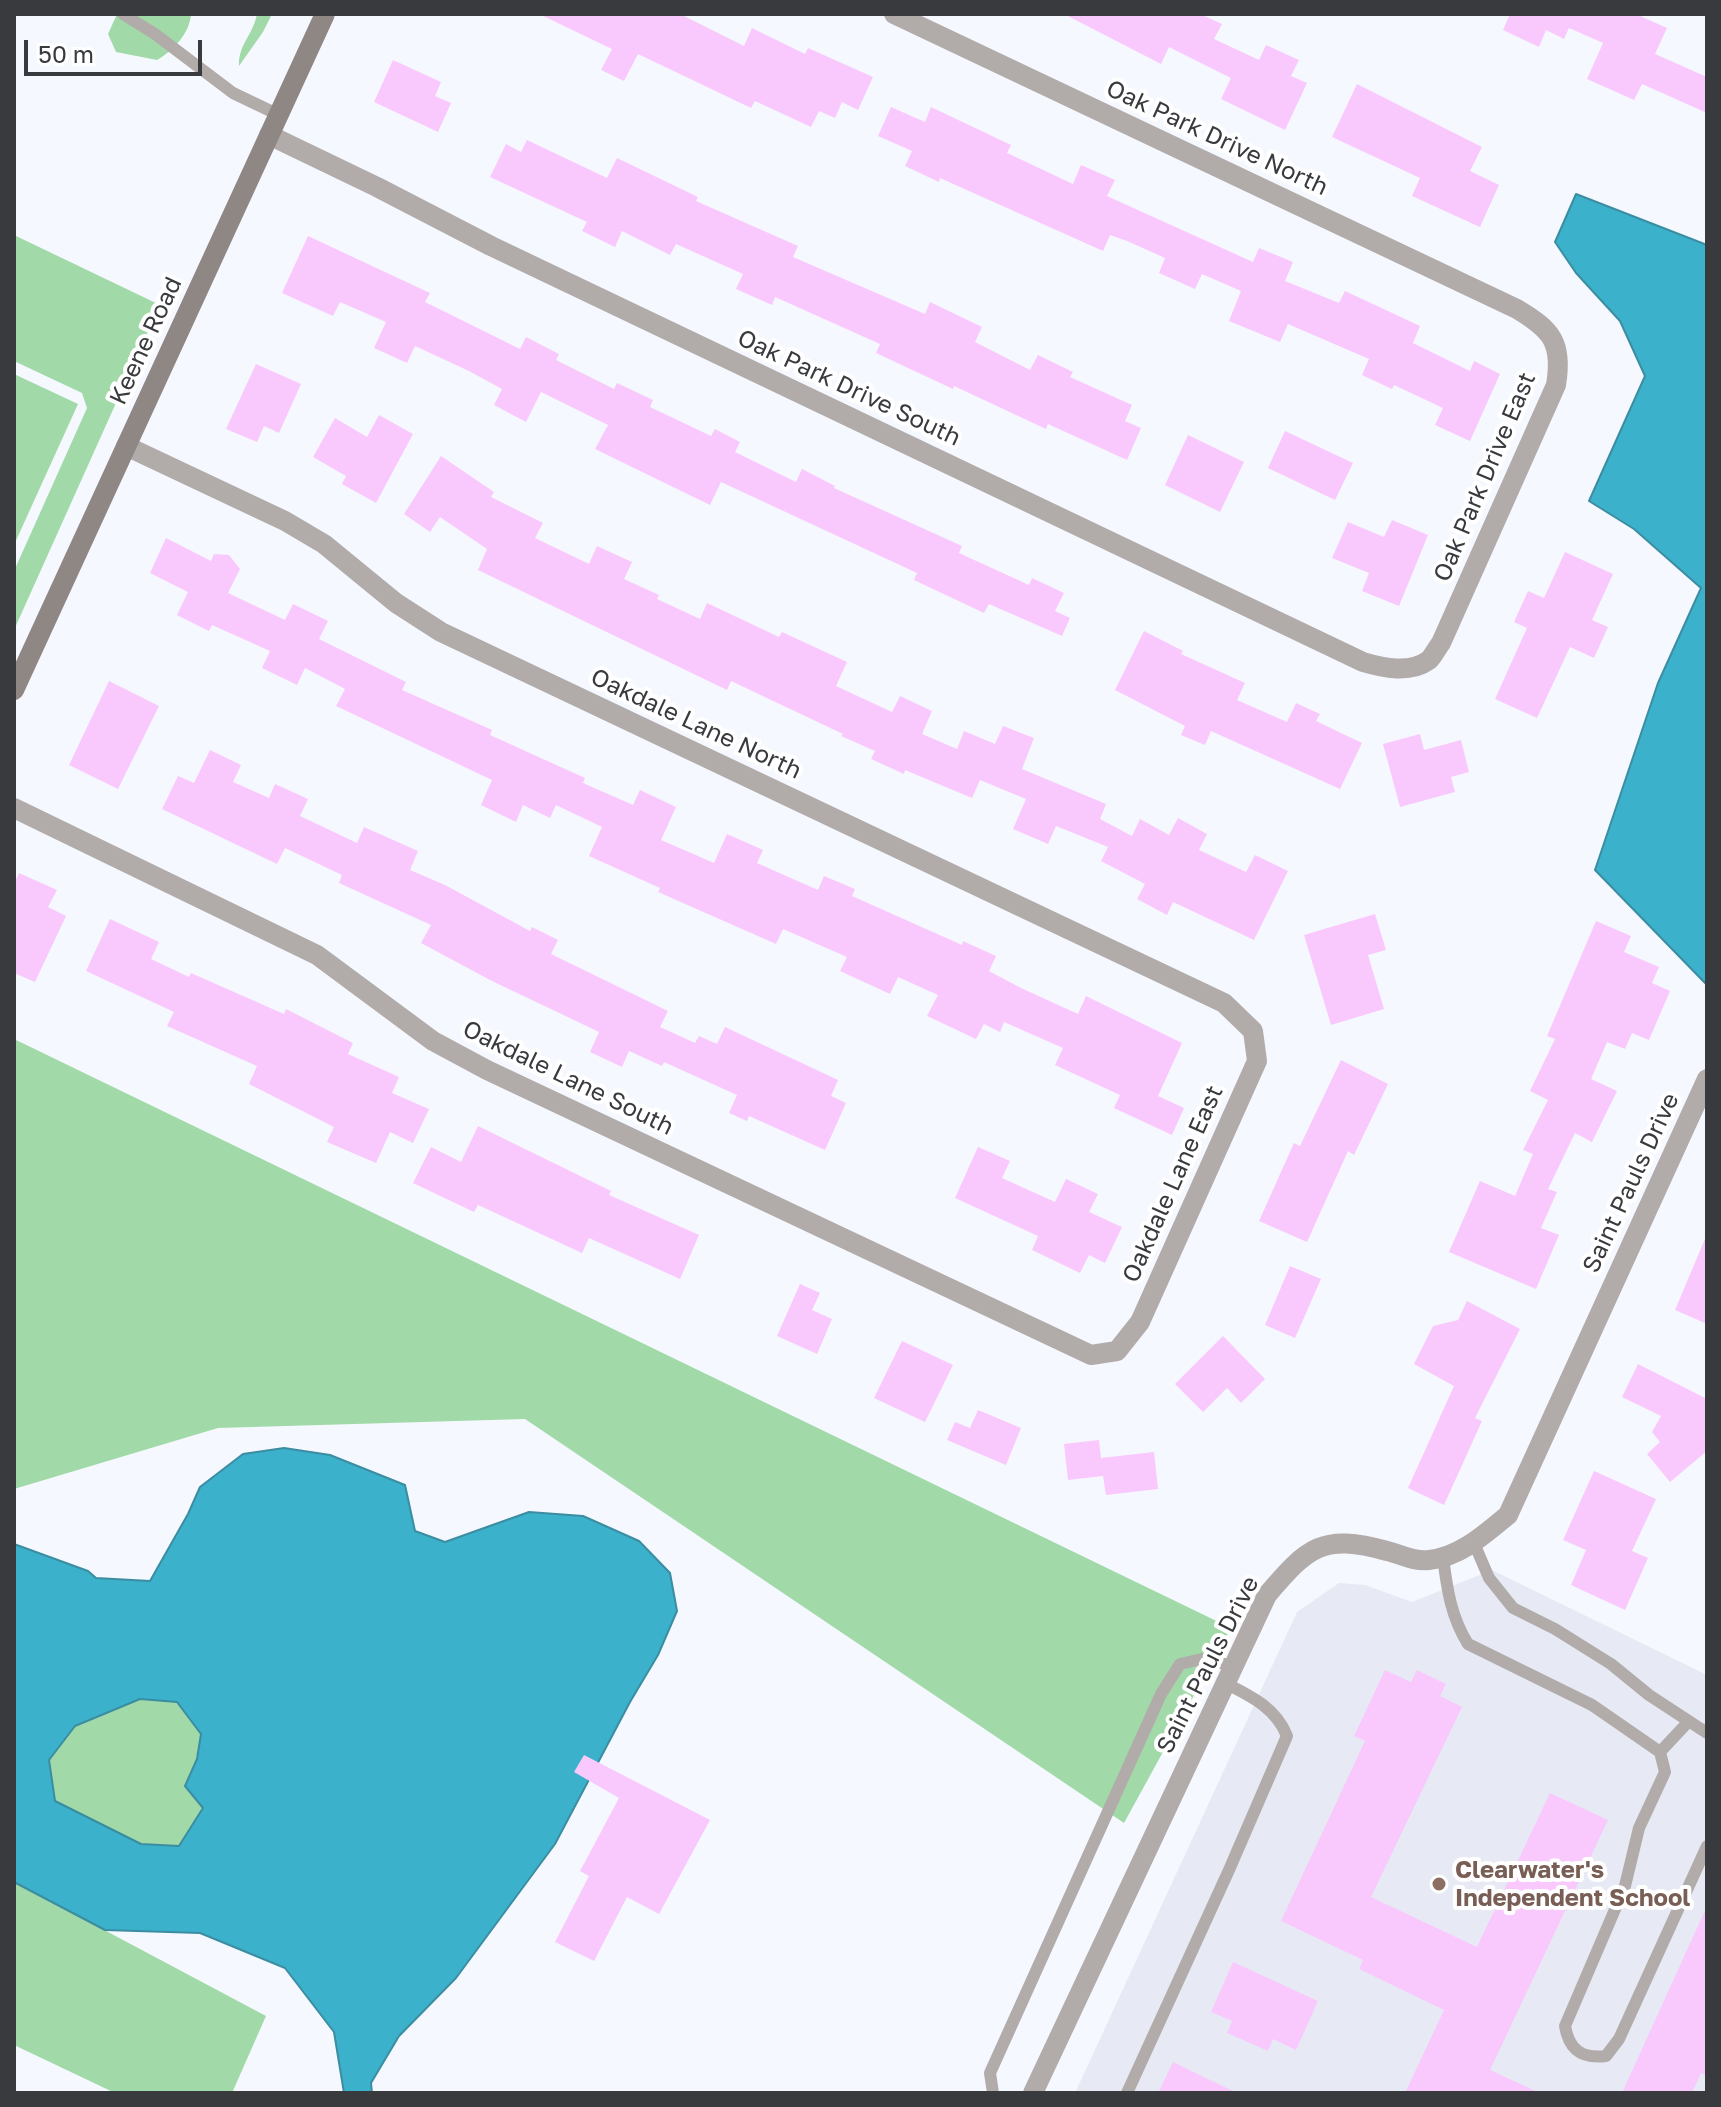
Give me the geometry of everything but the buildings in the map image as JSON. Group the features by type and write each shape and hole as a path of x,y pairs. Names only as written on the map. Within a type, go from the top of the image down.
{"main road":[{"name":"Keene Road","path":"14,690 325,14"}],"street":[{"name":"Oak Park Drive North","path":"894,14 1517,309"},
{"name":"Oak Park Drive South","path":"269,135 491,246 1363,662 1387,669 1412,666"},
{"name":"Oak Park Drive East","path":"1412,666 1428,660 1441,643 1556,385 1560,362 1555,342 1542,324 1517,309"},
{"name":"Oakdale Lane North","path":"126,446 285,521 324,544 396,603 441,632 1224,1003 1253,1031"},
{"name":"Oakdale Lane South","path":"14,808 317,955 433,1041 487,1070 1091,1355 1117,1351"},
{"name":"Oakdale Lane East","path":"1117,1351 1140,1322 1257,1061 1253,1031"},
{"name":"Saint Pauls Drive","path":"1033,2093 1267,1595 1298,1559 1324,1544 1352,1542 1416,1561 1443,1557 1474,1543 1508,1515 1707,1079"}],"lane":[{"path":"123,14 176,49 233,93 279,115"},
{"path":"1474,1543 1489,1578 1513,1608 1555,1629 1611,1664 1649,1695 1707,1733"},
{"path":"1443,1557 1448,1599 1459,1630 1468,1644 1592,1705 1660,1752 1665,1772 1639,1828 1625,1886 1565,2026 1567,2038 1575,2051 1588,2058 1606,2056 1619,2039 1707,1846"},
{"path":"993,2093 990,2073 1161,1694 1180,1664 1202,1659 1230,1674 1261,1702 1282,1722 1287,1736 1127,2093"},
{"path":"1660,1752 1689,1721"}],"shaded area":[{"name":"Clearwater's Independent School","path":"1492,1570 1707,1675 1707,2093 1075,2093 1297,1612 1339,1583 1365,1585 1412,1602"}],"green space":[{"path":"117,14 191,14 188,28 180,41 157,60 116,52 108,34"},
{"path":"257,14 272,14 239,66 241,52"},
{"path":"14,235 160,305 14,630 14,571 87,408 82,393 14,361"},
{"path":"14,374 78,404 14,545"},
{"path":"14,1039 1231,1628 1124,1823 525,1419 218,1428 14,1489"},
{"path":"140,1699 177,1702 201,1734 197,1759 185,1786 203,1808 179,1847 142,1844 55,1802 49,1760 75,1726"},
{"path":"14,1882 266,2016 232,2093 115,2093 14,2045"}],"water":[{"path":"1576,194 1707,245 1707,985 1595,870 1658,683 1701,588 1634,529 1589,501 1645,376 1620,321 1576,273 1555,242"},
{"path":"284,1448 330,1455 405,1485 415,1531 445,1542 529,1512 583,1516 639,1541 670,1573 677,1611 658,1655 555,1844 456,1978 399,2036 371,2083 372,2093 344,2093 334,2032 285,1968 200,1933 105,1930 14,1882 14,1544 88,1571 96,1578 150,1581 200,1487 243,1454","holes":["140,1699 177,1702 201,1734 197,1759 185,1786 203,1808 179,1846 141,1844 55,1801 49,1760 75,1726"]}],"place":[{"name":"Clearwater's Independent School","path":"1439,1884"}]}
